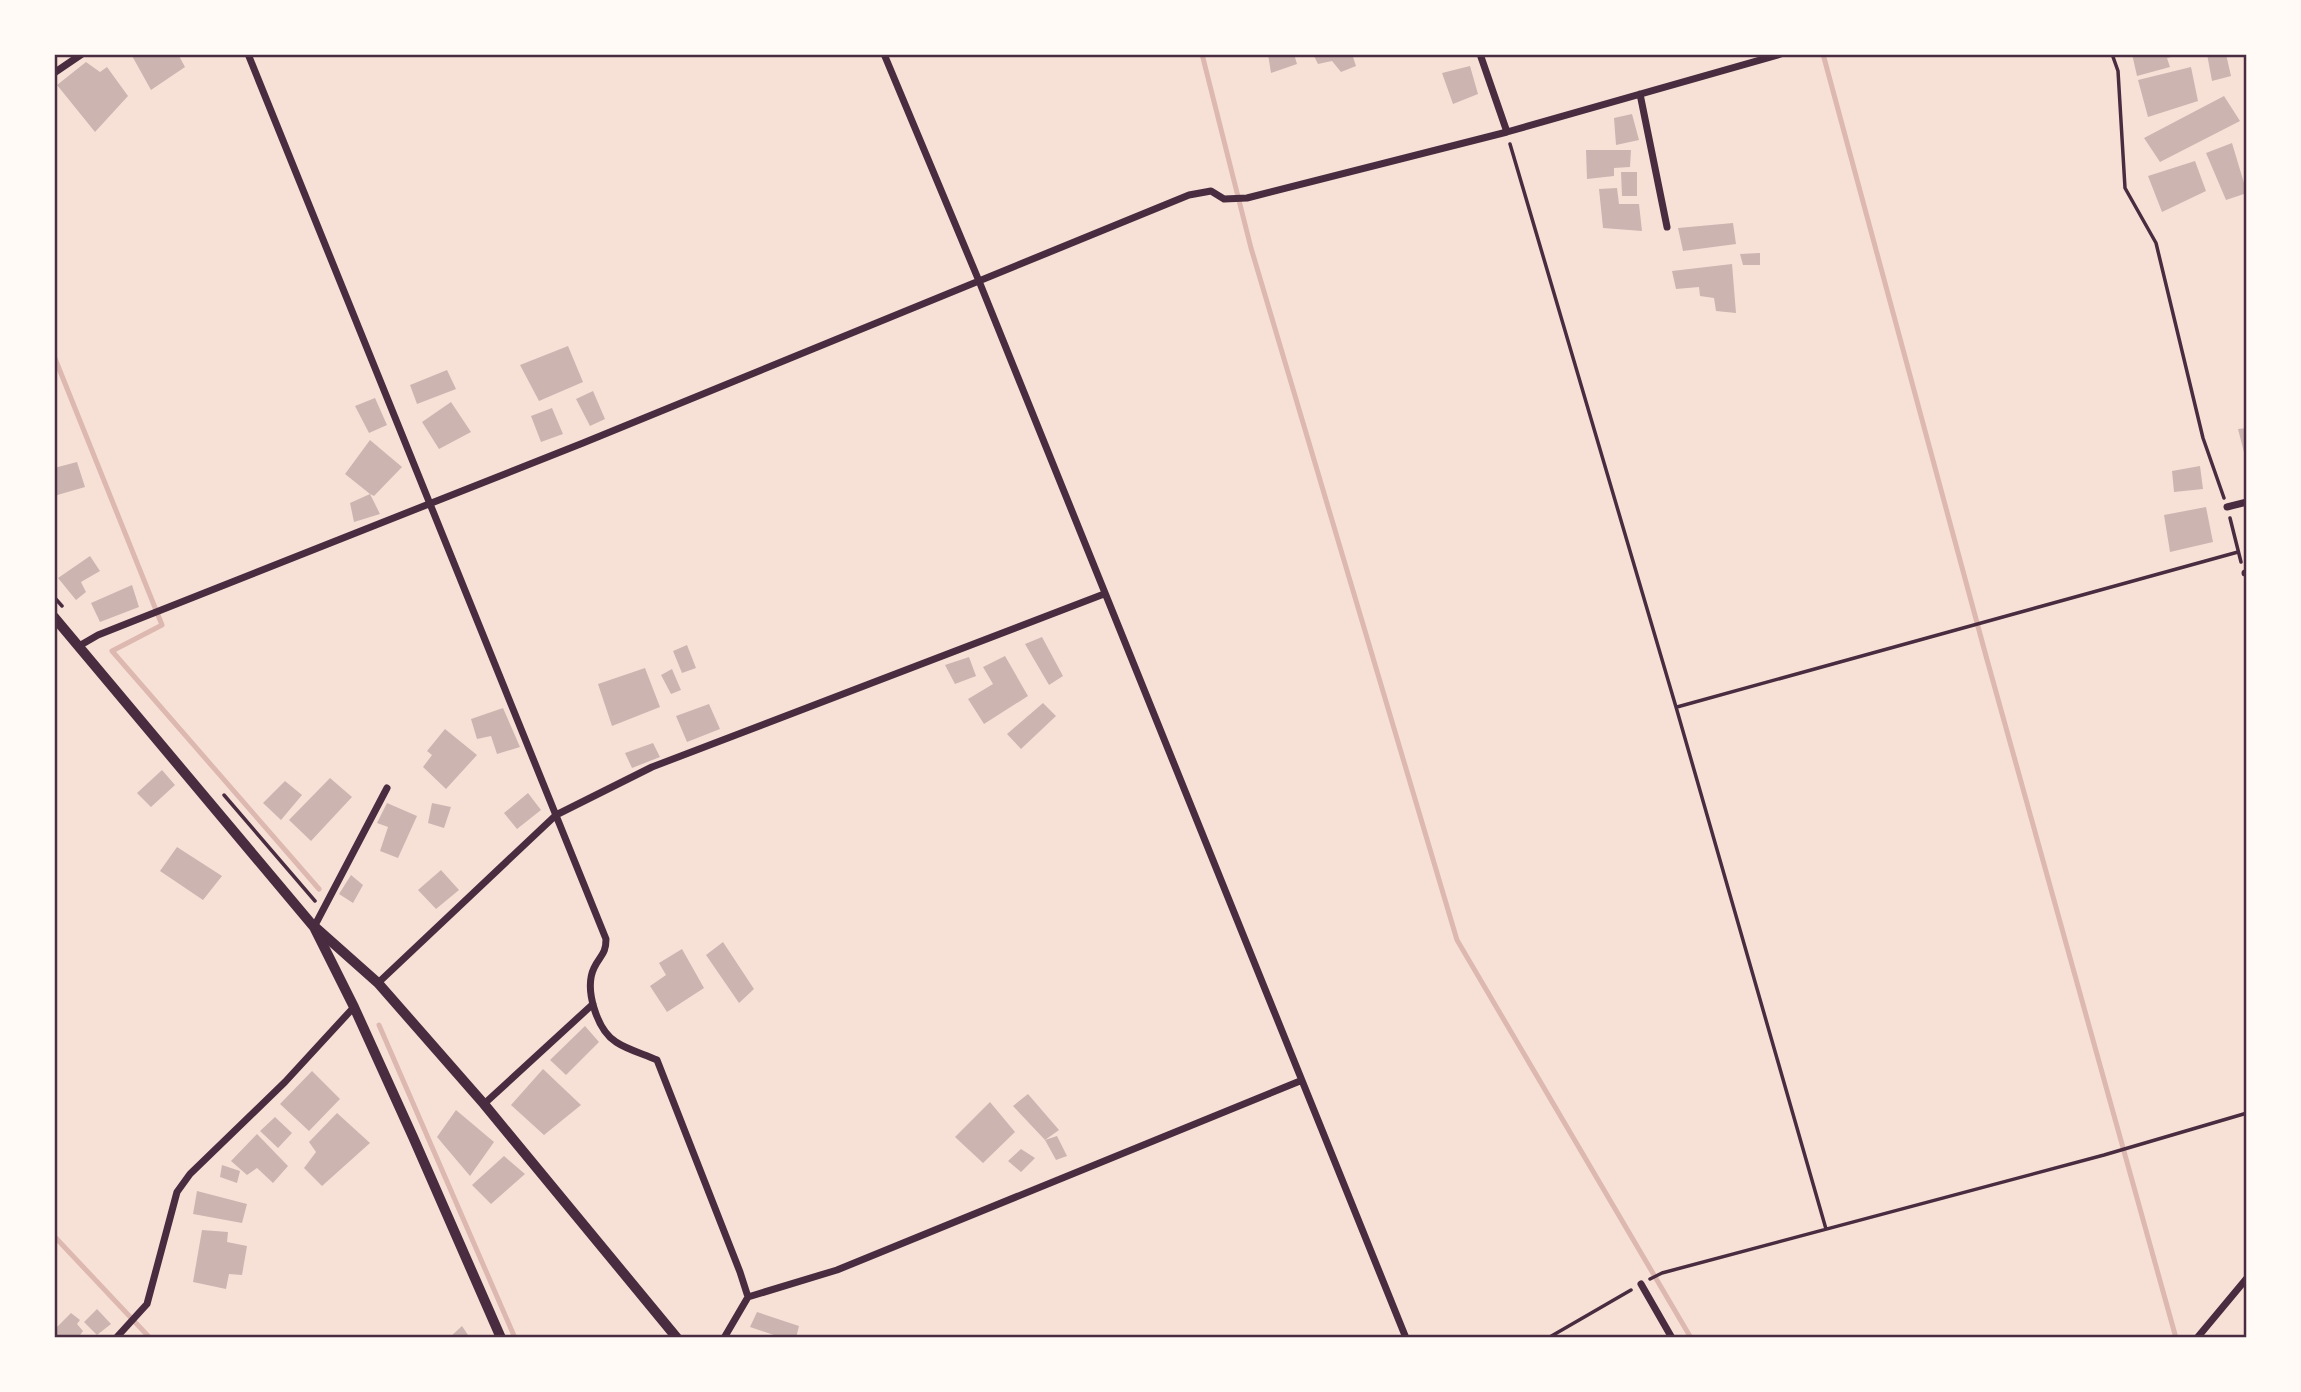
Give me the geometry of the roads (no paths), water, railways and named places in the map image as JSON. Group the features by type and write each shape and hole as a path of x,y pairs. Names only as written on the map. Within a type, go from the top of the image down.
{"main road":[{"path":"54,617 314,927 354,1007 500,1338"}],"street":[{"path":"54,73 82,54"},
{"path":"248,54 607,939 606,952 593,969 589,994 598,1019 614,1042 657,1060 748,1297"},
{"path":"884,54 979,281 1406,1338"},
{"path":"1480,54 1507,132"},
{"path":"79,646 98,635 583,443 1189,195 1211,191 1224,199 1247,198 1507,132 1781,54"},
{"path":"1640,94 1667,227"},
{"path":"2227,507 2247,502"},
{"path":"378,983 556,815 652,768 1104,594"},
{"path":"387,788 314,927 378,983 484,1104 677,1338"},
{"path":"484,1104 593,1004"},
{"path":"116,1338 146,1304 177,1192 190,1174 285,1082 354,1007"},
{"path":"724,1338 748,1297 837,1270 1300,1081"},
{"path":"2197,1338 2247,1278"},
{"path":"1641,1284 1672,1338"}],"waterway":[{"path":"1202,54 1251,248 1457,940 1691,1338"},
{"path":"1823,54 1986,656 2176,1338"},
{"path":"54,356 162,625 112,651 319,889"},
{"path":"379,1025 515,1338"},
{"path":"54,1236 150,1338"}]}
